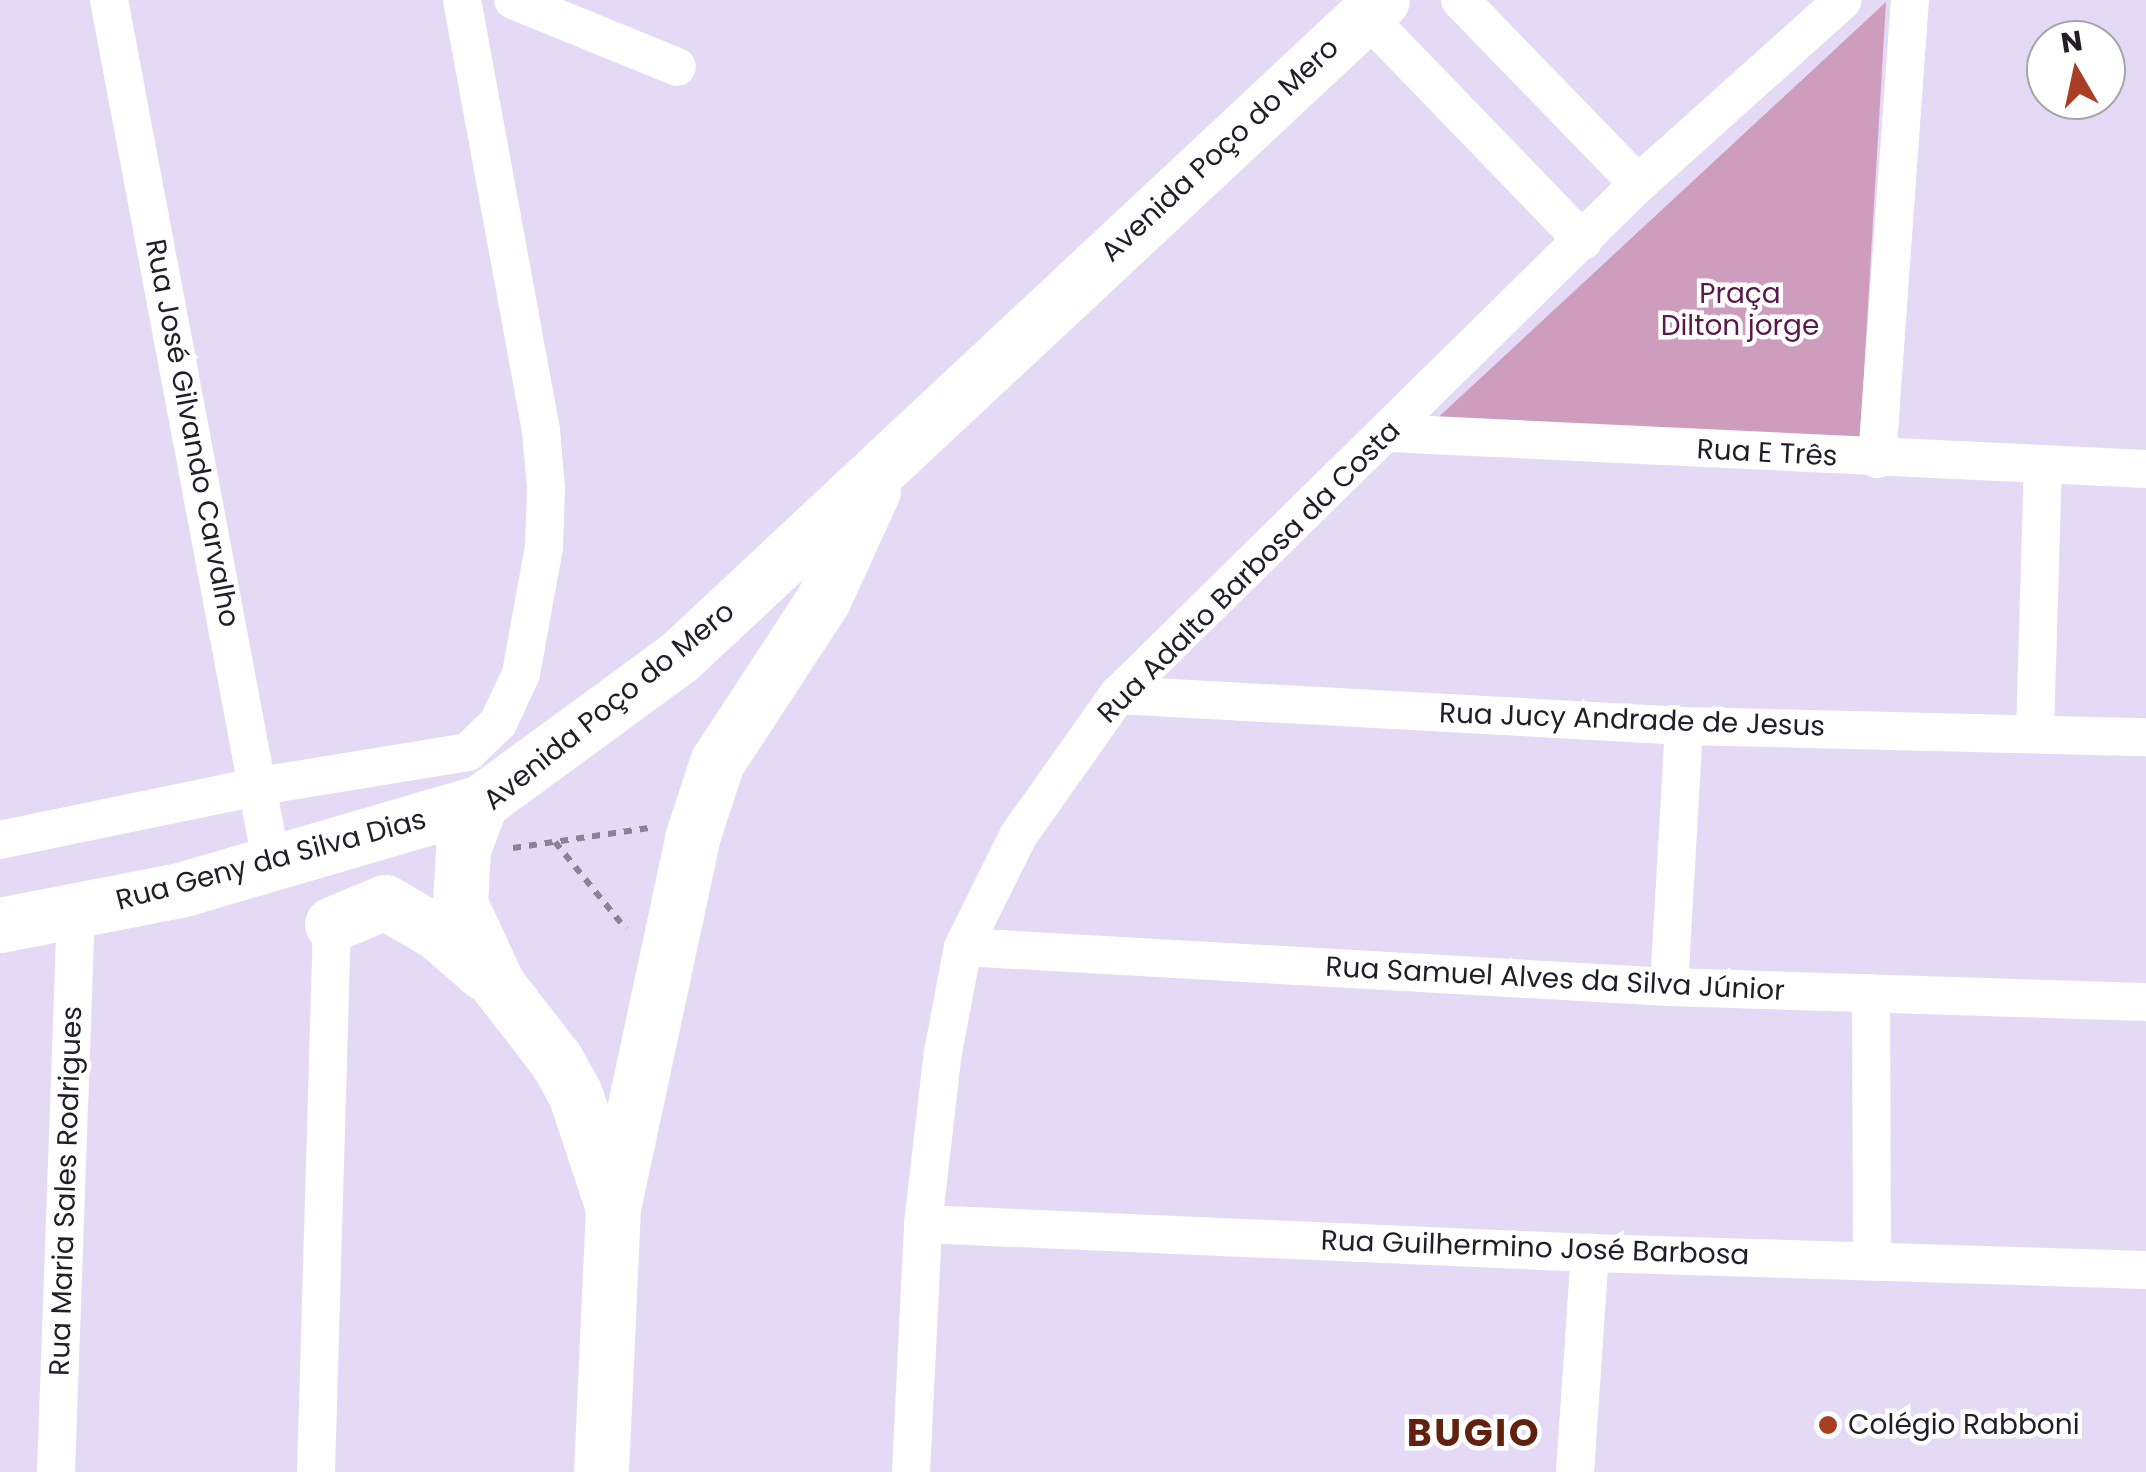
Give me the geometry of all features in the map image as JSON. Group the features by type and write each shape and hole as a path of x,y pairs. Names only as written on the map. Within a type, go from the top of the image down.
{"main road":[{"name":"Avenida Poço do Mero","path":"613,1208 574,1094 556,1060 498,984 460,903 474,777 680,657 1374,8"},
{"name":"Avenida Poço do Mero","path":"601,1472 613,1208 692,838 718,762 823,600 884,465"},
{"name":"Rua Geny da Silva Dias","path":"0,924 272,866 474,777"},
{"path":"332,924 385,902 438,933 498,984"}],"street":[{"name":"Rua José Gilvando Carvalho","path":"109,0 260,786 272,866"},
{"path":"514,0 678,67"},
{"path":"1460,0 1638,184"},
{"name":"Rua Adalto Barbosa da Costa","path":"911,1472 923,1224 943,1052 964,947 1018,836 1118,695 1389,433 1638,184 1842,0"},
{"path":"1877,459 1910,0"},
{"path":"0,840 260,786 474,777 520,674 544,548 546,488 538,411 470,7"},
{"path":"1374,8 1583,241"},
{"name":"Rua E Três","path":"1389,433 2146,469"},
{"path":"2035,732 2044,465"},
{"name":"Rua Jucy Andrade de Jesus","path":"1118,695 1684,726 2146,737"},
{"path":"1669,987 1684,726"},
{"name":"Rua Maria Sales Rodrigues","path":"56,1472 76,910"},
{"path":"316,1472 332,924"},
{"name":"Rua Samuel Alves da Silva Júnior","path":"964,947 1669,987 2146,1002"},
{"path":"1871,993 1872,1258"},
{"name":"Rua Guilhermino José Barbosa","path":"923,1224 1590,1253 1872,1258 2146,1270"},
{"path":"1575,1472 1590,1253"}],"path":[{"path":"554,841 637,942"}],"green space":[{"name":"Praça Dilton jorge","path":"1886,2 1860,440 1431,424"}],"place":[{"name":"Colégio Rabboni","path":"1828,1425"}],"district":[{"name":"BUGIO","path":"1474,1433"}]}
